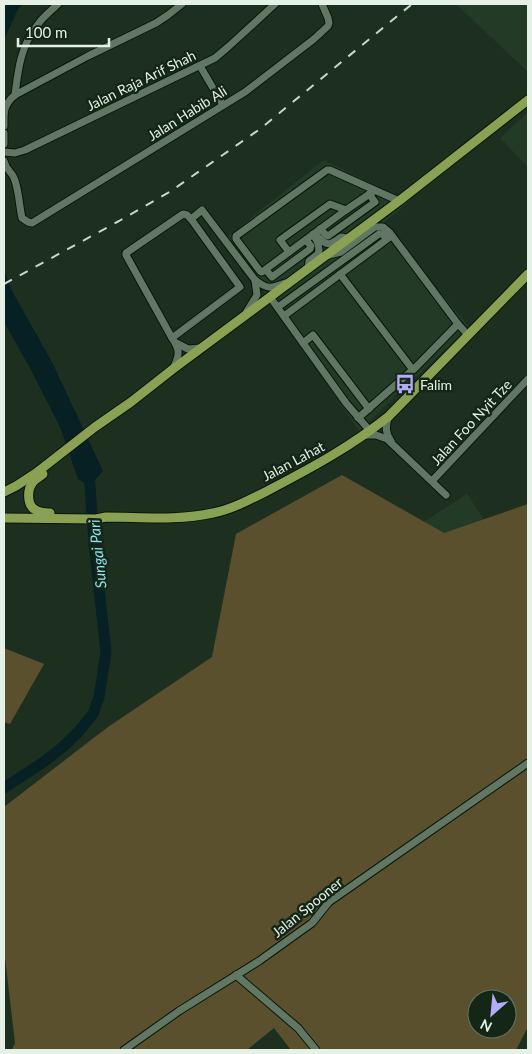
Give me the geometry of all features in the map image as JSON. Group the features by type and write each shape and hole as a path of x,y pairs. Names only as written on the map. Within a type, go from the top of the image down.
{"main road":[{"path":"4,492 36,472 131,402 399,201 528,100"},
{"name":"Jalan Lahat","path":"5,518 186,517 213,513 236,506 298,475 367,434 389,416 526,278"},
{"path":"65,450 32,483 29,493 31,506 41,513 92,517"},
{"path":"4,486 36,472"}],"street":[{"path":"15,95 19,64 30,35 58,4"},
{"path":"4,126 5,106 15,95 88,56 156,23 182,4"},
{"name":"Jalan Raja Arif Shah","path":"4,152 15,153 25,150 215,58 275,4"},
{"name":"Jalan Habib Ali","path":"4,161 6,168 12,174 15,181 22,218 32,223 245,92 328,26 328,18 322,4"},
{"path":"200,66 222,105"},
{"path":"4,133 4,144"},
{"path":"372,192 262,272 260,272 236,239 236,236 326,170 330,170 372,192 399,201"},
{"path":"320,229 328,236 375,202 372,192"},
{"path":"289,252 280,240 330,204 346,210"},
{"path":"191,219 202,210 254,280 263,286 272,288 292,281"},
{"path":"173,369 179,355 174,341 126,253 183,214 188,215 240,286 174,341"},
{"path":"325,256 341,252 375,227 387,230 389,238"},
{"path":"313,234 326,244 332,243 341,237 348,238"},
{"path":"308,269 309,261 318,254 319,250 318,243 313,234"},
{"path":"278,307 379,234 383,234 389,238 468,335"},
{"path":"284,316 389,238"},
{"path":"266,270 272,278 310,250 311,246 306,240"},
{"path":"340,274 412,370"},
{"path":"242,318 257,295 254,280"},
{"path":"270,297 358,418 367,434 387,439 446,495"},
{"path":"358,418 412,370 458,324"},
{"path":"303,343 314,335 368,408"},
{"path":"174,341 188,349 201,348"},
{"name":"Jalan Foo Nyit Tze","path":"432,481 528,380"},
{"path":"389,416 386,422 386,430 392,443"},
{"name":"Jalan Spooner","path":"124,1050 179,1011 259,960 312,923 329,902 528,763"},
{"path":"236,974 298,1028 316,1050"}],"shaded area":[{"path":"456,4 528,4 528,72"},
{"path":"528,112 528,167 500,138"},
{"path":"324,160 409,202 383,223 469,327 359,431 227,237"},
{"path":"342,475 444,533 528,504 528,1027 516,1050 291,1050 274,1028 247,1050 12,1050 15,1043 4,949 4,807 108,727 212,657 236,534"},
{"path":"467,494 486,523 381,549"},
{"path":"4,648 44,664 10,724 4,722"}],"water":[{"path":"4,4 23,4 18,9 4,40"},
{"path":"4,270 11,289 52,362 103,471 90,486 78,479 60,427 4,322"}],"waterway":[{"name":"Sungai Pari","path":"4,788 64,746 93,714 99,697 106,652 94,543 89,472"}],"railway":[{"path":"4,284 171,191 260,129 412,4"}],"place":[{"name":"Falim","path":"405,384"}]}
